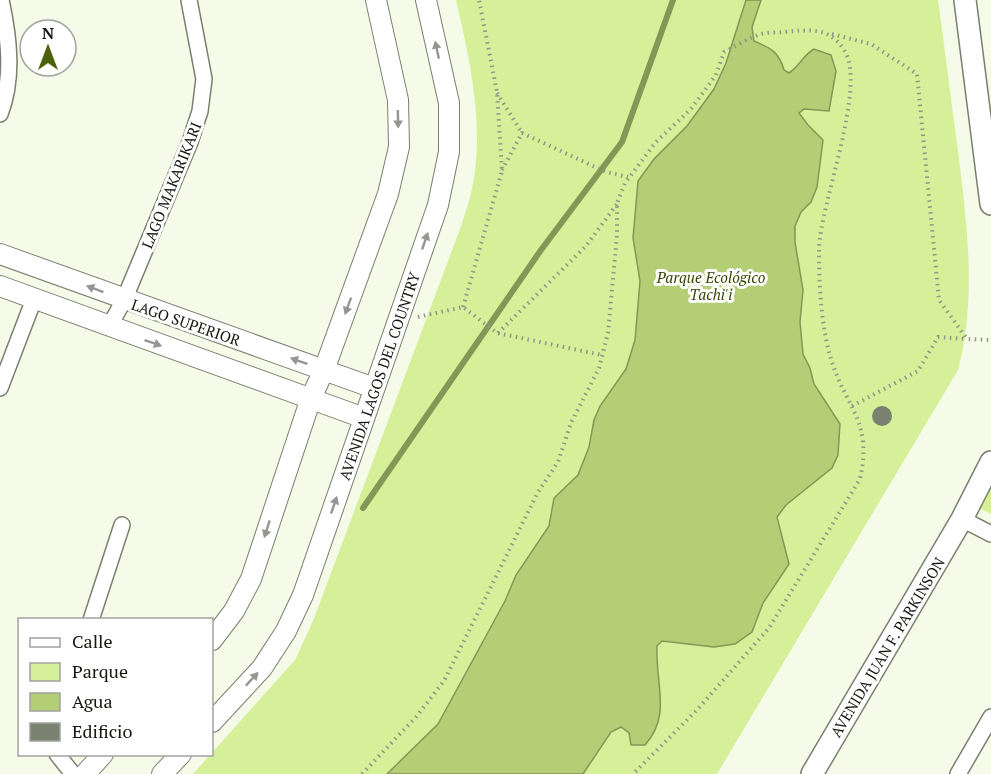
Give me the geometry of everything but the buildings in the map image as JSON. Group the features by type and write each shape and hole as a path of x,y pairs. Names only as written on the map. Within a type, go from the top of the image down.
{"main road":[{"path":"965,0 991,204"},
{"name":"AVENIDA JUAN F. PARKINSON","path":"812,774 962,519 991,462"}],"street":[{"path":"0,114 9,63 9,34 1,0"},
{"name":"LAGO MAKARIKARI","path":"109,327 124,300 190,142 200,111 204,79 189,0"},
{"path":"213,639 234,611 250,579 311,398 324,370 388,194 399,147 398,100 376,0"},
{"name":"AVENIDA LAGOS DEL COUNTRY","path":"213,721 262,668 286,631 303,596 438,205 449,152 448,103 426,0"},
{"name":"LAGO SUPERIOR","path":"0,254 374,388"},
{"name":"LAGO SUPERIOR","path":"0,286 364,418"},
{"path":"0,388 34,299"},
{"path":"962,519 991,534"},
{"path":"92,618 122,525"},
{"path":"958,774 991,717"},
{"path":"59,756 73,774"},
{"path":"85,774 101,756"},
{"path":"162,774 179,756"}],"path":[{"path":"479,0 497,92 501,171"},
{"path":"496,332 586,246 617,203 629,177 656,142 691,110 716,75 724,52 762,34 814,29 871,44 917,74 939,300 967,339"},
{"path":"633,774 697,711 770,628 860,479 866,454 861,425 831,359 824,322 819,249 823,217 850,98 851,82 846,51 831,34"},
{"path":"497,92 522,133 606,172 629,177"},
{"path":"463,307 501,171 522,133"},
{"path":"362,774 416,717 444,681 538,492 558,462 571,423 599,368 602,356 612,295 617,203"},
{"path":"427,315 463,307"},
{"path":"463,307 496,332 602,356"},
{"path":"852,406 918,371 938,337 991,340"}],"green space":[{"name":"Parque Ecológico Tachi'i","path":"456,0 938,0 967,233 969,288 964,343 958,370 717,774 193,774 209,756 213,756 213,752 295,660 313,621 460,229 472,189 476,166 476,118 466,47"},
{"path":"991,479 991,514 974,506"}],"water":[{"path":"746,0 761,0 752,27 754,41 774,51 784,70 789,73 814,49 831,55 836,71 829,111 804,109 799,113 823,140 817,187 811,202 801,212 795,226 795,242 803,290 800,322 803,354 814,384 840,424 838,455 832,468 786,505 777,517 789,564 763,603 752,632 735,644 714,647 662,641 657,646 660,711 653,734 645,745 631,745 629,733 621,727 611,732 583,774 387,774 438,724 505,601 516,575 549,526 554,498 578,475 589,447 594,420 600,406 626,369 635,340 640,281 633,238 638,181 654,159 687,126 714,89 726,63"}],"waterway":[{"path":"363,508 541,250 622,142 673,0"}]}
